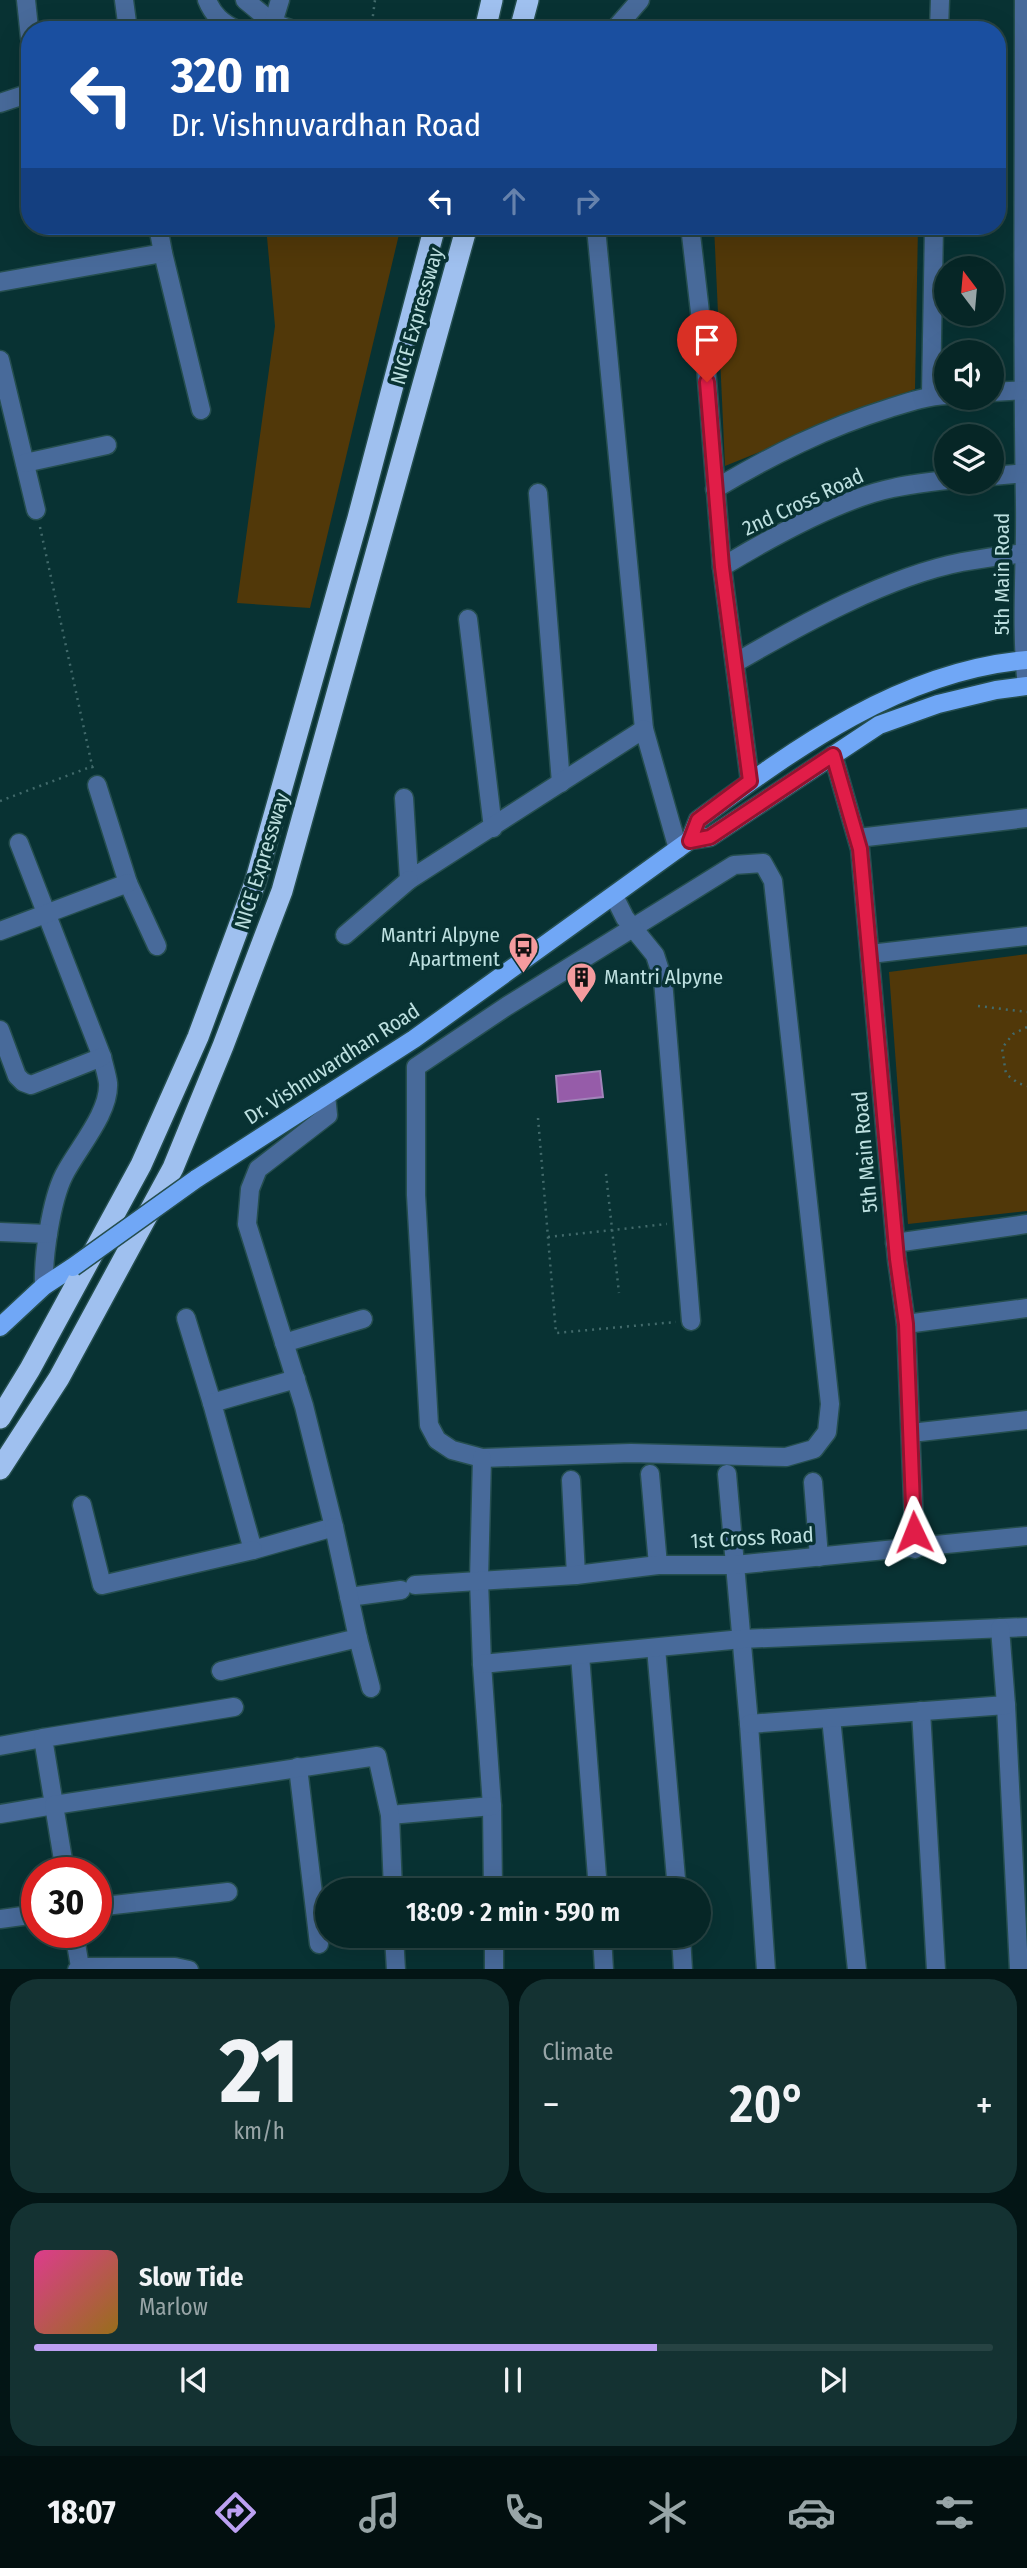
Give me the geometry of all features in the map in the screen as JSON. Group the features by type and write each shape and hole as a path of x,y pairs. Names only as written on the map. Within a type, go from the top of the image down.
{"highway":[{"path":"487,21 492,0"},
{"path":"522,21 527,3"},
{"name":"NICE Expressway","path":"0,1418 30,1369 141,1165 198,1037 255,883 358,517 433,235"},
{"name":"NICE Expressway","path":"0,1469 59,1378 173,1168 282,891 464,235"}],"main road":[{"name":"Dr. Vishnuvardhan Road","path":"684,845 698,820 830,727 906,690 971,670 1026,660"},
{"name":"Dr. Vishnuvardhan Road","path":"0,1327 44,1286 196,1179 414,1040 684,845 710,837 879,725 938,704 996,690 1027,686"}],"street":[{"path":"26,0 28,21"},
{"path":"124,0 127,21"},
{"path":"207,0 221,21"},
{"path":"245,0 271,21"},
{"path":"274,21 280,0"},
{"path":"622,21 640,0"},
{"path":"939,21 940,0"},
{"name":"5th Main Road","path":"1024,0 1027,686"},
{"path":"0,103 21,96"},
{"path":"160,235 201,410"},
{"path":"597,235 644,729 684,845"},
{"path":"691,235 705,355 722,567 750,781"},
{"path":"934,235 937,340"},
{"path":"0,282 163,253"},
{"path":"0,360 36,510"},
{"path":"1004,392 1026,391"},
{"path":"715,489 768,457 843,423 934,396"},
{"path":"25,463 107,444"},
{"path":"1004,475 1026,473"},
{"name":"2nd Cross Road","path":"722,567 767,539 842,505 891,488 934,482"},
{"path":"538,493 561,783"},
{"path":"735,663 789,631 909,578 961,562 1026,553"},
{"path":"468,619 492,828"},
{"path":"345,935 409,880 644,729"},
{"name":"5th Main Road","path":"833,755 858,838 870,954 895,1243 906,1324 915,1549"},
{"path":"97,785 128,883 157,946"},
{"path":"404,798 409,880"},
{"path":"858,838 1027,818"},
{"path":"19,843 102,1057 108,1086 100,1115 63,1177 48,1234 43,1263 44,1286"},
{"path":"763,863 773,881 830,1404 827,1432 814,1449 786,1457 631,1453 482,1458 452,1450 437,1440 429,1425 416,1195 415,1067 498,1012 734,865 763,863"},
{"path":"0,930 128,883"},
{"path":"614,896 632,928 655,955 663,980 691,1321"},
{"path":"870,954 1027,936"},
{"path":"480,993 498,1012"},
{"path":"0,1030 17,1076 31,1085 102,1057"},
{"path":"326,1095 328,1115 257,1169 250,1189 247,1224 296,1379 371,1688"},
{"path":"895,1243 1027,1224"},
{"path":"0,1232 48,1234"},
{"path":"906,1324 1027,1308"},
{"path":"186,1318 253,1550"},
{"path":"284,1343 363,1319"},
{"path":"212,1403 296,1379"},
{"path":"911,1433 1027,1420"},
{"path":"482,1458 479,1580 492,1806 493,1878"},
{"path":"650,1474 658,1565"},
{"path":"727,1474 766,1969"},
{"path":"571,1480 576,1576"},
{"path":"813,1482 819,1557"},
{"path":"82,1505 103,1585 253,1550 334,1527"},
{"name":"1st Cross Road","path":"349,1597 408,1587 479,1580 576,1576 658,1565 735,1564 915,1549 1027,1536"},
{"path":"482,1664 742,1639 1027,1627"},
{"path":"1000,1628 1019,1969"},
{"path":"221,1671 358,1638"},
{"path":"656,1648 676,1878"},
{"path":"580,1655 597,1878"},
{"path":"748,1724 1006,1705"},
{"path":"0,1746 234,1707"},
{"path":"921,1711 936,1969"},
{"path":"831,1718 857,1969"},
{"path":"43,1738 63,1857"},
{"path":"0,1814 377,1756 390,1815 393,1878"},
{"path":"298,1767 315,1910"},
{"path":"390,1815 492,1806"},
{"path":"112,1905 228,1892"},
{"path":"0,1919 21,1916"},
{"path":"76,1948 79,1968 188,1969"},
{"path":"395,1948 396,1969"},
{"path":"494,1948 494,1969"},
{"path":"603,1948 604,1969"},
{"path":"682,1948 684,1969"}],"path":[{"path":"372,21 376,0"},
{"path":"36,510 97,785"},
{"path":"0,801 93,766"},
{"path":"978,1006 1027,1012"},
{"path":"1027,1027 1013,1034 1002,1048 1006,1074 1027,1086"},
{"path":"538,1118 556,1333 691,1321"},
{"path":"606,1174 619,1293"},
{"path":"548,1237 683,1223"}],"shaded area":[{"path":"267,235 399,235 310,608 237,603 275,326"},
{"path":"714,235 918,235 915,389 725,466"},
{"path":"1027,954 1027,1211 908,1224 889,972"},
{"path":"600,1071 603,1097 558,1102 556,1076"}],"place":[{"name":"Mantri Alpyne Apartment","path":"523,974"},
{"name":"Mantri Alpyne","path":"581,1004"}],"route":[{"path":"707,382 722,567 750,781 698,820 690,841 710,837 833,755 860,849 897,1259 906,1324 914,1532"}]}
